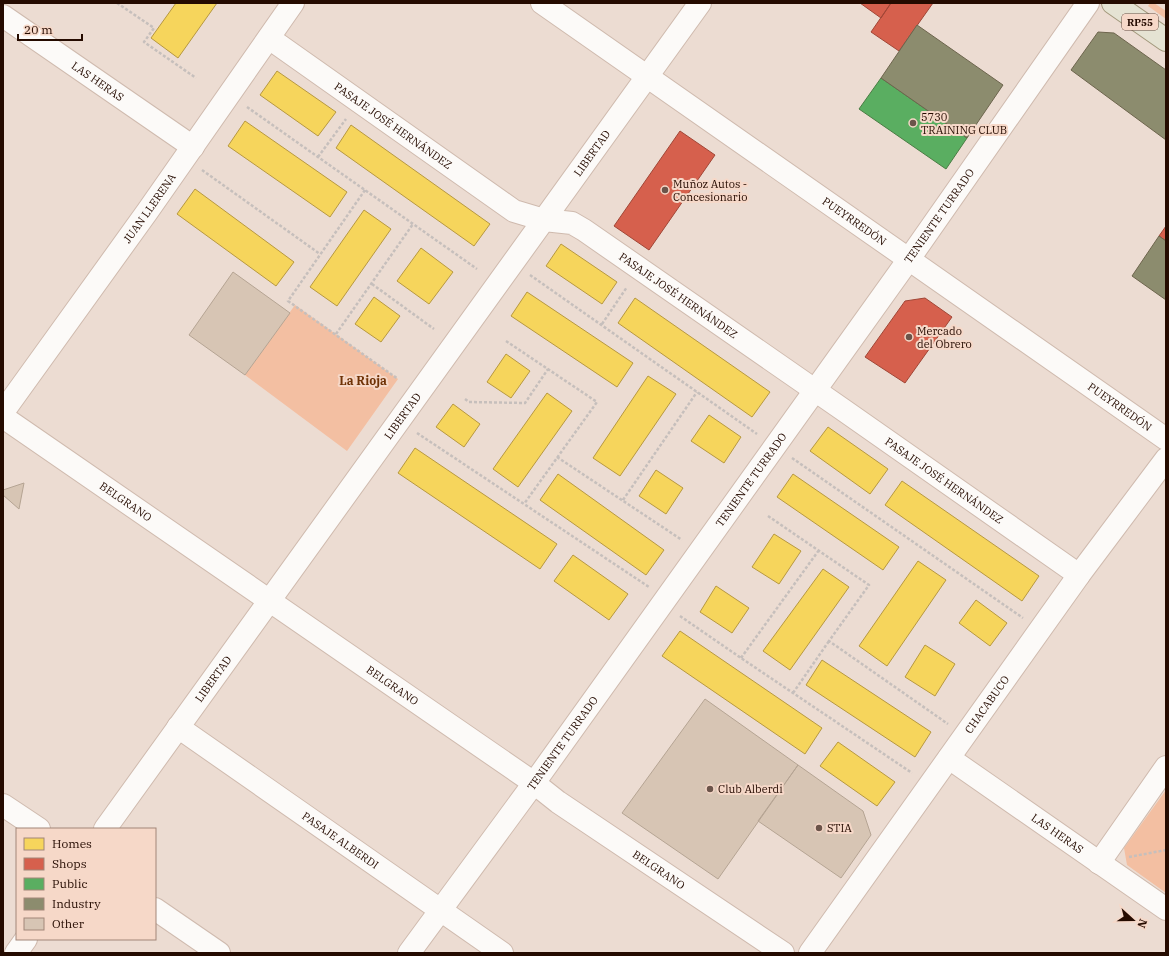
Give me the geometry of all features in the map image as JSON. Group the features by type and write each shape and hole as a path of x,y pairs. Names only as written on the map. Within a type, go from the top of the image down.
{"main road":[{"name":"RP55","path":"1113,3 1166,40"}],"street":[{"name":"JUAN LLERENA","path":"3,412 193,147 293,3"},
{"name":"PUEYRREDÓN","path":"542,3 1166,438"},
{"name":"LIBERTAD","path":"106,828 700,3"},
{"name":"TENIENTE TURRADO","path":"409,953 534,783 909,259 1088,3"},
{"name":"LAS HERAS","path":"3,16 193,147"},
{"name":"PASAJE JOSÉ HERNÁNDEZ","path":"269,38 514,211 544,220 572,223 584,230 1079,575"},
{"name":"BELGRANO","path":"3,418 534,783 558,802 783,953"},
{"name":"CHACABUCO","path":"810,953 1079,575 1166,458"},
{"name":"PASAJE ALBERDI","path":"178,728 502,953"},
{"name":"LAS HERAS","path":"949,758 1166,909"},
{"path":"1099,863 1166,767"},
{"path":"3,805 38,828"},
{"path":"156,910 219,953"},
{"path":"16,953 25,940"}],"path":[{"path":"117,3 154,28 144,42 196,78"},
{"path":"246,106 477,269"},
{"path":"318,157 348,117"},
{"path":"202,170 320,254"},
{"path":"365,190 288,301 398,379"},
{"path":"336,334 413,224"},
{"path":"529,274 758,434"},
{"path":"602,324 631,281"},
{"path":"372,284 434,329"},
{"path":"506,341 596,402 524,504"},
{"path":"465,399 469,402 525,403 548,369"},
{"path":"623,500 697,392"},
{"path":"417,433 649,587"},
{"path":"789,456 1025,620"},
{"path":"557,457 683,540"},
{"path":"768,516 869,585 793,692"},
{"path":"741,658 819,550"},
{"path":"678,615 914,775"},
{"path":"829,641 950,725"},
{"path":"1125,858 1166,850"}],"shaded area":[{"path":"1150,3 1154,3 1166,11 1166,19 1148,6"},
{"path":"295,305 398,379 347,451 245,375"},
{"path":"1166,790 1166,893 1127,865 1124,848"}],"building: Homes":[{"path":"176,3 217,3 178,58 151,38"},
{"path":"277,71 336,112 318,136 260,95"},
{"path":"245,121 347,192 330,217 228,146"},
{"path":"351,125 490,224 474,246 336,148"},
{"path":"195,189 294,262 276,286 177,214"},
{"path":"364,210 391,229 337,306 310,287"},
{"path":"561,244 617,282 602,304 546,266"},
{"path":"421,248 453,272 429,304 397,281"},
{"path":"527,292 633,363 617,387 511,316"},
{"path":"374,297 400,316 381,342 355,324"},
{"path":"635,298 770,392 752,417 618,323"},
{"path":"506,354 530,371 511,398 487,382"},
{"path":"648,376 676,394 620,476 593,458"},
{"path":"547,393 572,411 518,487 493,469"},
{"path":"453,404 480,424 464,447 436,427"},
{"path":"709,415 741,437 724,463 691,441"},
{"path":"828,427 888,469 870,494 810,451"},
{"path":"415,448 557,544 540,569 398,473"},
{"path":"656,470 683,488 666,514 639,496"},
{"path":"558,474 664,550 646,575 540,500"},
{"path":"793,474 899,547 883,570 777,497"},
{"path":"902,481 1039,576 1022,601 885,505"},
{"path":"774,534 801,551 779,584 752,567"},
{"path":"573,555 628,594 609,620 554,581"},
{"path":"918,561 946,580 887,666 859,646"},
{"path":"823,569 849,587 790,670 763,651"},
{"path":"716,586 749,608 732,633 700,612"},
{"path":"976,600 1007,623 990,646 959,623"},
{"path":"680,631 822,728 805,754 662,656"},
{"path":"925,645 955,664 935,696 905,677"},
{"path":"822,660 931,732 915,757 806,685"},
{"path":"838,742 895,782 877,806 820,766"}],"building: Shops":[{"path":"860,3 891,3 881,18"},
{"path":"891,3 933,3 899,51 871,32"},
{"name":"Muñoz Autos - Concesionario","path":"680,131 715,155 649,250 614,226"},
{"path":"1166,226 1166,241 1159,236"},
{"name":"Mercado del Obrero","path":"925,298 952,317 905,383 865,357 905,301"}],"building: Public":[{"name":"5730 TRAINING CLUB","path":"881,78 967,138 946,169 859,109"}],"building: Industry":[{"path":"917,25 1003,85 967,138 881,78"},
{"path":"1098,32 1114,33 1166,70 1166,140 1071,70"},
{"path":"1159,236 1166,241 1166,300 1132,276"}],"building: Other":[{"path":"233,272 290,313 245,375 189,335"},
{"path":"24,483 19,509 3,495 3,490"},
{"name":"Club Alberdi","path":"705,699 798,765 718,879 622,813"},
{"name":"STIA","path":"798,765 863,811 871,835 841,878 758,821"}],"place":[{"name":"5730 TRAINING CLUB","path":"913,123"},
{"name":"Muñoz Autos - Concesionario","path":"665,190"},
{"name":"Mercado del Obrero","path":"909,337"},
{"name":"Club Alberdi","path":"710,789"},
{"name":"STIA","path":"819,828"}],"district":[{"name":"La Rioja","path":"363,380"}]}
